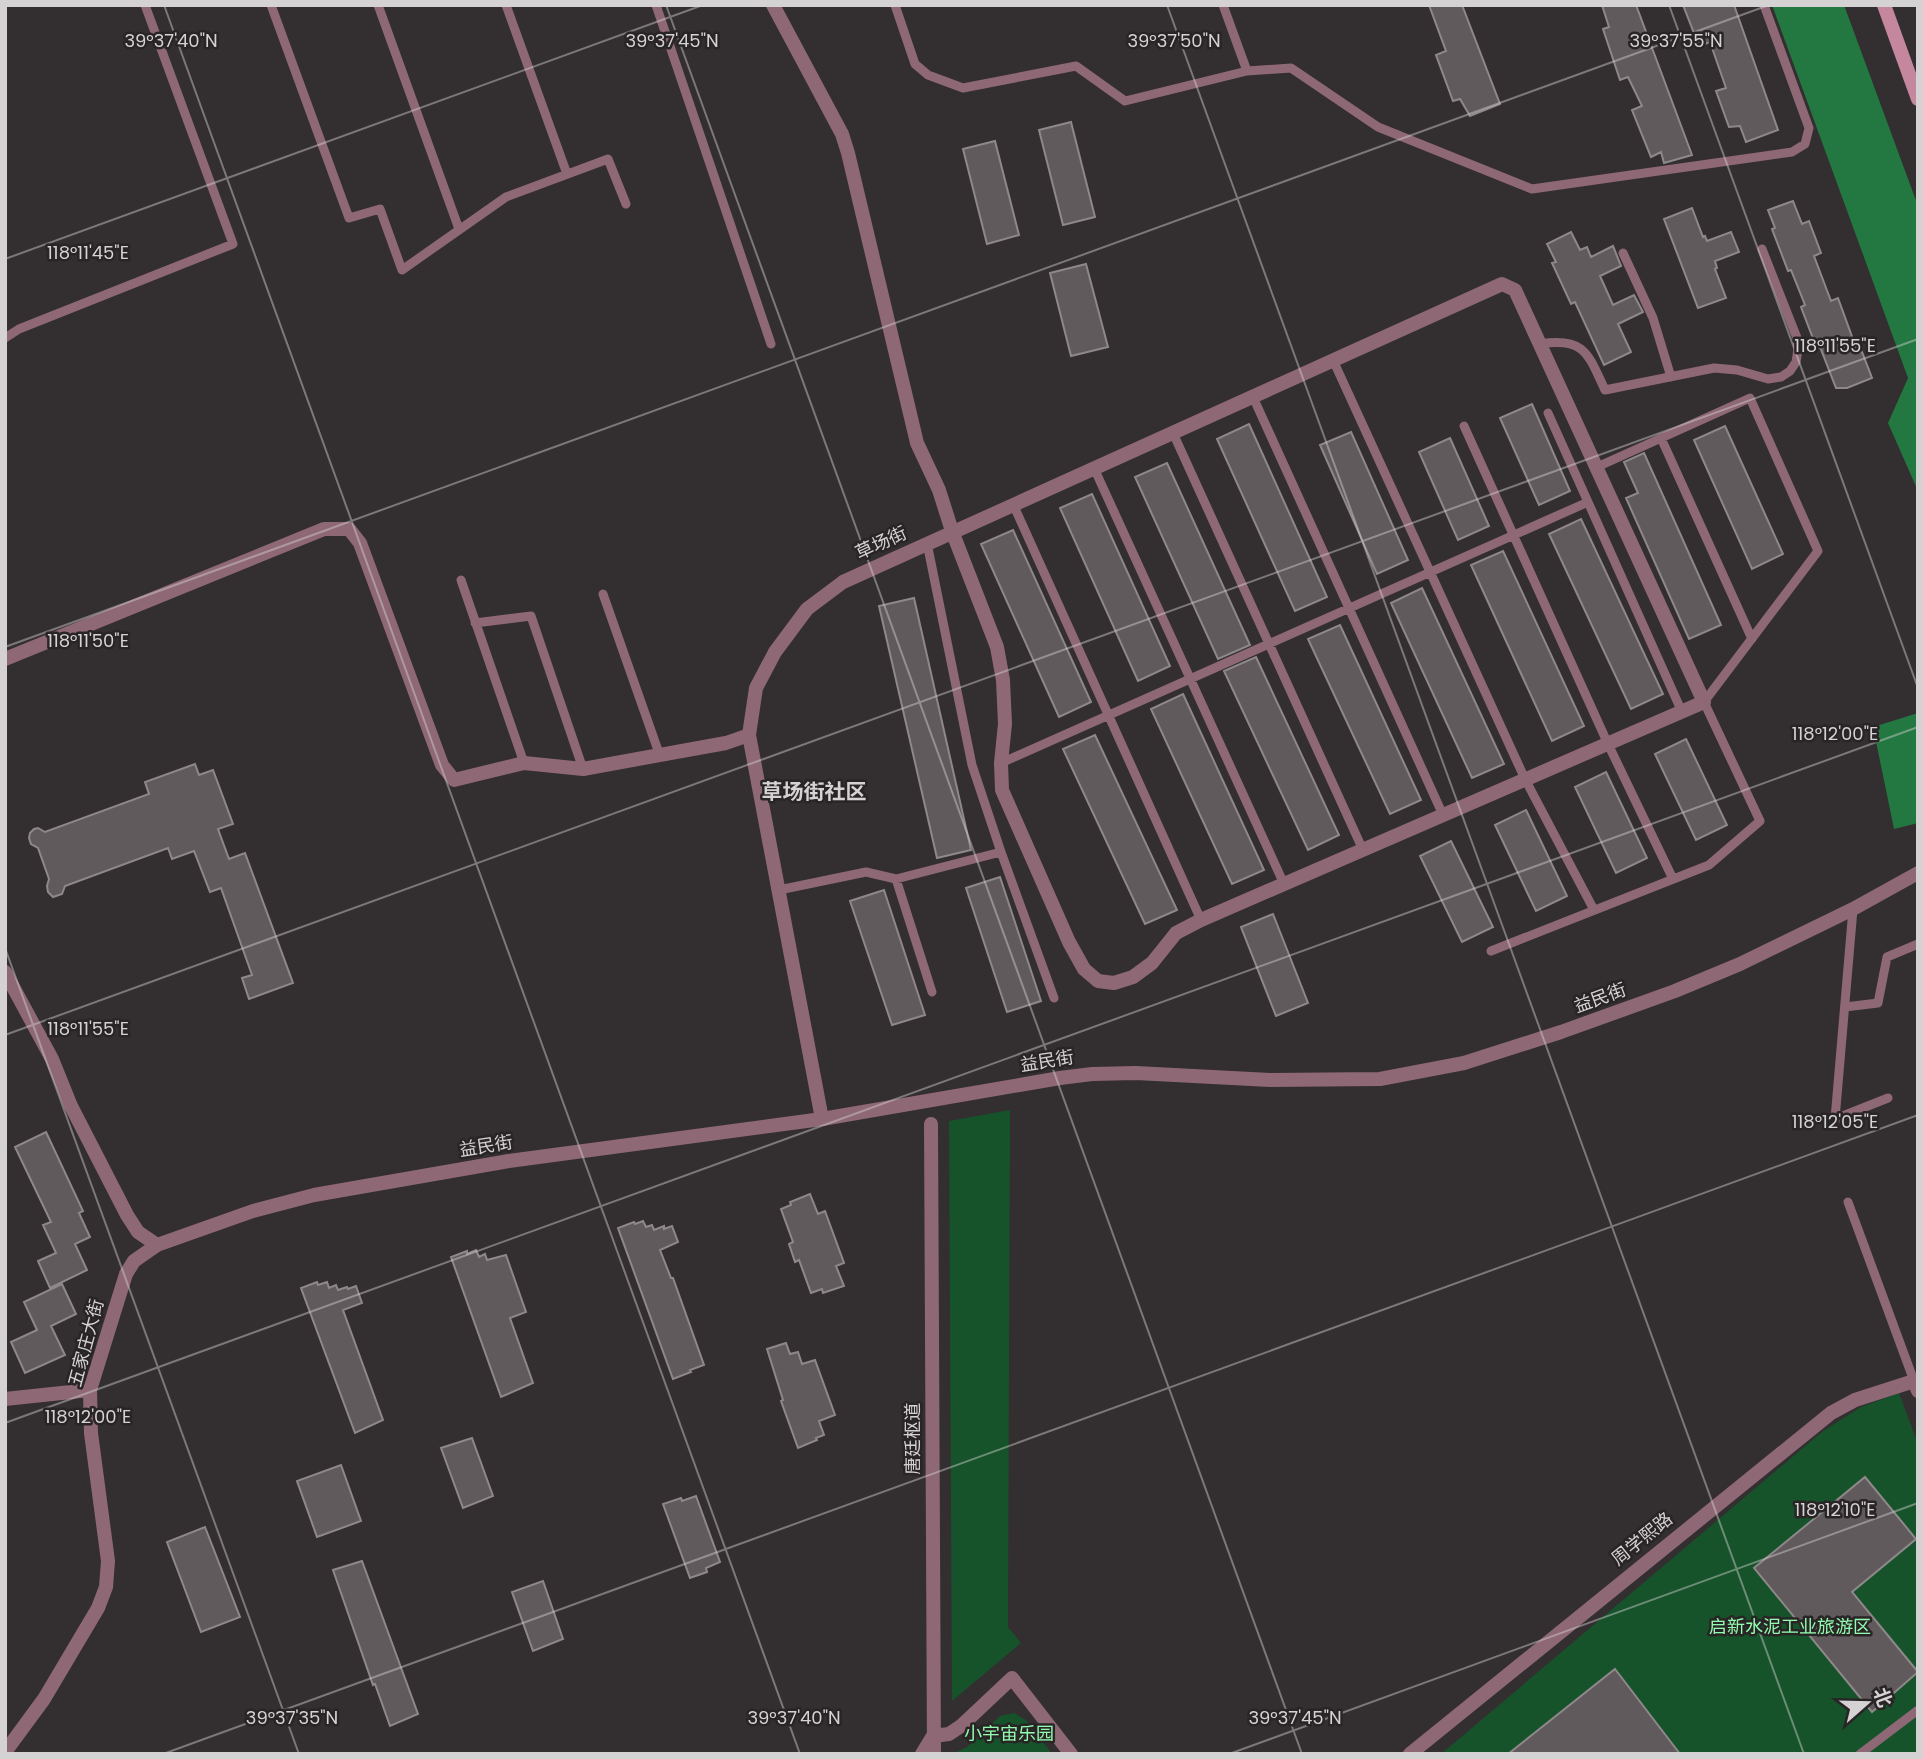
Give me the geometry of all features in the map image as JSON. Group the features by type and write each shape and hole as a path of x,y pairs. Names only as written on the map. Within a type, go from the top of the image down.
{"main road":[{"path":"1884,5 1918,99"}],"street":[{"path":"773,5 842,134 917,443 939,490 952,531 998,648 1005,713 1002,790 1069,942 1084,969 1098,981 1114,984 1133,977 1152,963 1176,933 1201,920 1704,702"},
{"name":"草场街","path":"822,1119 749,735 756,688 775,652 807,609 843,582 1502,284 1515,289 1704,702"},
{"path":"5,659 324,529 349,529 360,543 442,765 454,780 524,763 583,769 726,743 749,735"},
{"name":"益民街","path":"157,1245 253,1211 314,1195 509,1161 822,1119 1092,1074 1136,1073 1270,1080 1380,1079 1464,1063 1561,1032 1675,991 1740,964 1853,909 1918,873"},
{"path":"5,972 52,1059 71,1106 127,1215 138,1232 157,1245"},
{"name":"唐廷枢道","path":"931,1124 934,1754"},
{"name":"五家庄大街","path":"5,1752 44,1699 98,1608 106,1587 108,1560 91,1433 90,1390 126,1274 134,1261 157,1245"},
{"name":"周学熙路","path":"1410,1754 1830,1413 1855,1401 1916,1386"},
{"path":"5,1399 90,1390"},
{"path":"922,1754 933,1736 949,1734 961,1726 1012,1678 1071,1754"}],"lane":[{"path":"5,338 19,329 233,244 145,5"},
{"path":"271,5 349,218 380,209 402,270 506,197 608,159 626,204"},
{"path":"378,5 459,229"},
{"path":"506,5 567,174"},
{"path":"656,5 771,344"},
{"path":"895,5 915,64 928,75 963,88 1076,66 1125,101 1247,71 1291,68 1378,127 1532,189 1792,152 1805,144 1809,128 1764,5"},
{"path":"1223,5 1247,71"},
{"path":"1540,344 1561,341 1580,347 1590,359 1605,390 1714,368 1737,370 1768,379 1781,377 1790,371 1796,362 1797,338 1762,249"},
{"path":"1623,253 1653,318 1671,377"},
{"path":"1333,360 1525,779 1594,910"},
{"path":"1253,397 1443,815"},
{"path":"1491,951 1709,864 1760,821 1704,702 1818,551 1750,398 1597,467"},
{"path":"1548,413 1682,712"},
{"path":"1464,426 1608,744 1673,879"},
{"path":"1173,433 1363,850"},
{"path":"1661,438 1752,639"},
{"path":"1094,468 1284,884"},
{"path":"1001,763 1588,502"},
{"path":"1013,504 1201,920"},
{"path":"927,543 972,765 1054,998"},
{"path":"461,580 524,763"},
{"path":"603,594 660,755"},
{"path":"475,623 531,615 583,769"},
{"path":"779,890 866,872 897,879 1001,852"},
{"path":"897,879 932,992"},
{"path":"1853,909 1835,1119 1888,1098"},
{"path":"1845,1007 1878,1003 1887,957 1918,944"},
{"path":"1848,1202 1916,1386"},
{"path":"1860,1754 1918,1710"}],"green space":[{"path":"1772,5 1844,5 1918,206 1918,491 1888,423 1908,378"},
{"path":"1918,713 1918,823 1894,829 1873,727"},
{"path":"1010,1110 1008,1627 1021,1643 952,1701 949,1121"},
{"name":"启新水泥工业旅游区","path":"1899,1393 1918,1444 1918,1754 1441,1754 1823,1431 1861,1407"},
{"name":"小宇宙乐园","path":"1014,1713 1026,1720 1052,1754 952,1754 967,1747 1000,1716"}],"building":[{"path":"1429,5 1462,5 1500,104 1470,116 1460,99 1453,101 1436,55 1446,51"},
{"path":"1602,5 1636,5 1692,155 1664,163 1661,152 1651,157 1632,110 1642,106 1628,77 1620,80 1603,29 1609,27"},
{"path":"1683,5 1734,5 1778,130 1746,142 1740,126 1729,127 1716,91 1726,88 1710,42 1699,46"},
{"path":"1071,122 1095,217 1063,225 1039,130"},
{"path":"995,141 1019,235 987,244 963,149"},
{"path":"1793,201 1802,224 1809,221 1821,253 1814,256 1831,301 1838,298 1858,353 1862,352 1872,378 1847,388 1836,388 1820,347 1817,349 1801,307 1805,305 1772,229 1775,228 1768,210"},
{"path":"1692,208 1707,241 1731,232 1739,252 1715,261 1715,269 1726,298 1698,308 1664,219"},
{"path":"1571,232 1580,250 1587,247 1591,257 1613,246 1621,266 1600,276 1613,305 1634,295 1643,312 1618,324 1631,352 1604,365 1575,302 1571,304 1552,263 1556,262 1547,244"},
{"path":"1086,264 1108,347 1071,356 1050,273"},
{"path":"1532,404 1570,491 1539,505 1500,418"},
{"path":"1249,424 1327,597 1295,611 1217,439"},
{"path":"1725,426 1783,554 1752,569 1694,440"},
{"path":"1351,432 1408,560 1377,574 1320,445"},
{"path":"1450,438 1489,526 1458,540 1419,452"},
{"path":"1644,453 1721,625 1689,639 1626,498 1638,493 1624,462"},
{"path":"1167,463 1250,645 1218,659 1135,477"},
{"path":"1092,494 1170,666 1138,681 1060,508"},
{"path":"1581,519 1663,694 1631,709 1549,534"},
{"path":"1013,530 1091,702 1059,717 981,544"},
{"path":"1503,551 1584,726 1552,741 1471,565"},
{"path":"1422,588 1504,764 1472,778 1391,603"},
{"path":"914,598 971,850 937,858 879,606"},
{"path":"1340,625 1421,800 1390,814 1308,639"},
{"path":"1256,657 1339,835 1308,850 1224,671"},
{"path":"1183,694 1264,870 1232,884 1151,709"},
{"path":"1095,735 1177,910 1145,924 1063,749"},
{"path":"1686,739 1727,825 1696,840 1655,754"},
{"path":"195,764 199,775 213,770 233,824 218,829 229,859 245,853 293,983 249,999 242,978 252,975 221,888 210,892 194,851 172,859 168,848 65,886 62,894 53,897 48,892 49,879 38,848 31,844 29,838 34,829 45,832 149,794 145,782"},
{"path":"1606,772 1647,858 1616,873 1575,787"},
{"path":"1526,810 1567,896 1536,911 1495,825"},
{"path":"1451,841 1493,927 1462,942 1420,856"},
{"path":"1000,877 1041,1001 1007,1012 966,888"},
{"path":"884,890 925,1015 892,1025 850,901"},
{"path":"1273,914 1308,1003 1276,1016 1241,927"},
{"path":"46,1132 83,1211 79,1213 90,1237 75,1244 87,1270 50,1288 38,1261 56,1253 43,1225 51,1222 15,1147"},
{"path":"810,1194 818,1214 825,1211 844,1263 836,1266 844,1286 823,1293 822,1289 811,1293 799,1260 795,1262 789,1244 793,1242 781,1209"},
{"path":"643,1221 646,1227 652,1225 654,1230 672,1226 678,1242 660,1250 673,1278 704,1365 673,1379 618,1228"},
{"path":"476,1250 479,1257 485,1254 487,1260 506,1255 526,1312 510,1318 533,1383 501,1397 451,1257"},
{"path":"317,1282 318,1285 327,1282 329,1288 336,1285 338,1290 356,1286 362,1303 343,1310 383,1420 355,1433 301,1288"},
{"path":"62,1284 76,1314 51,1326 65,1355 25,1373 11,1342 37,1330 24,1302"},
{"path":"786,1343 790,1354 798,1352 802,1364 815,1360 835,1415 819,1421 824,1435 798,1448 781,1401 783,1400 767,1349"},
{"path":"472,1438 493,1496 463,1508 441,1448"},
{"path":"341,1465 361,1521 317,1537 297,1481"},
{"path":"1865,1477 1916,1539 1852,1592 1918,1672 1872,1712 1754,1568"},
{"path":"696,1496 720,1562 706,1568 707,1572 690,1578 663,1504"},
{"path":"205,1527 240,1617 201,1632 167,1542"},
{"path":"362,1561 418,1714 390,1726 333,1570"},
{"path":"543,1581 563,1639 533,1651 512,1592"},
{"path":"1615,1669 1680,1754 1508,1754"}],"district":[{"name":"草场街社区","path":"814,792"}]}
